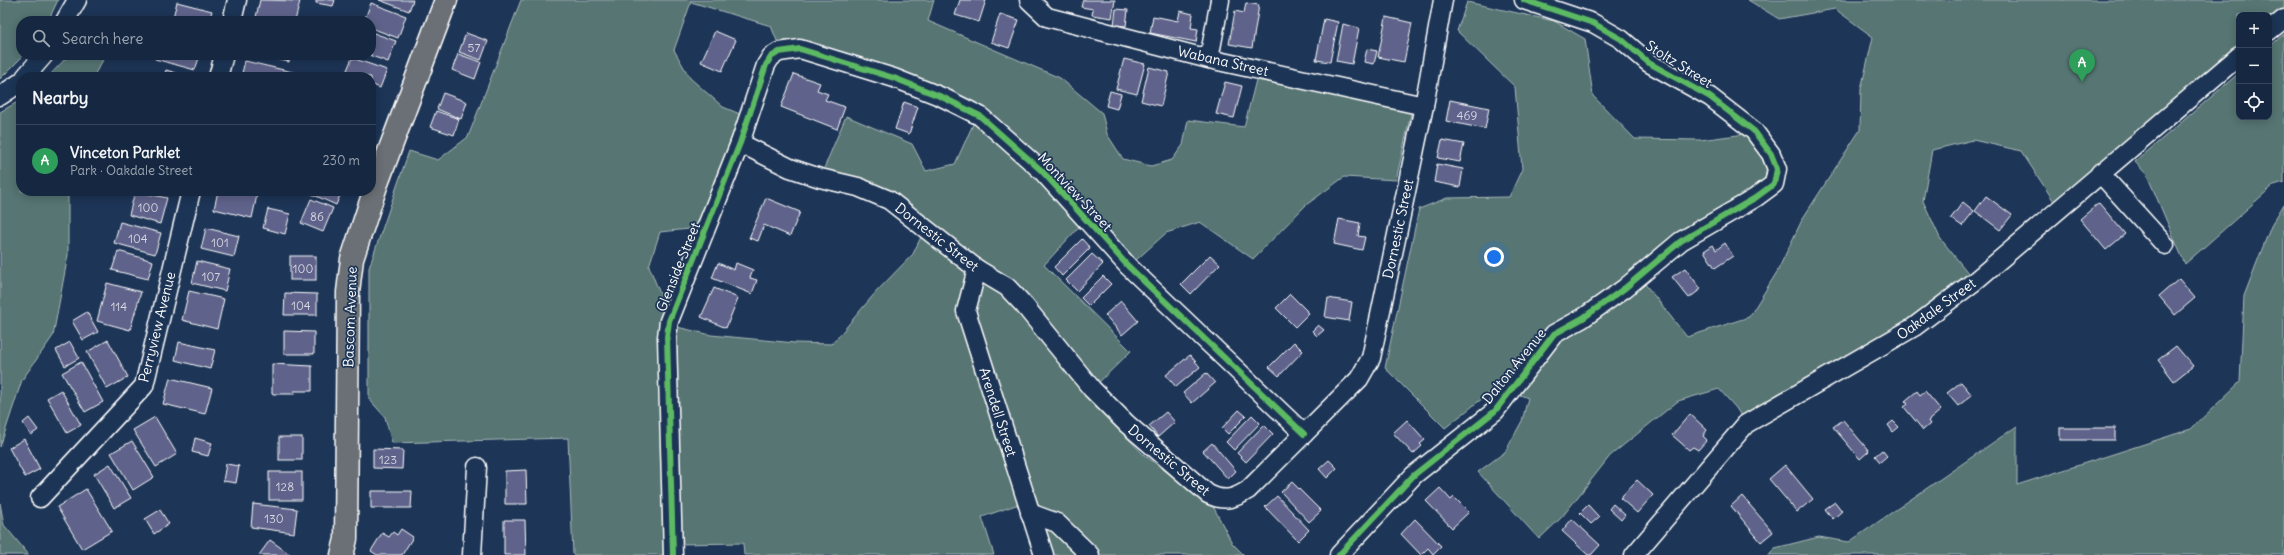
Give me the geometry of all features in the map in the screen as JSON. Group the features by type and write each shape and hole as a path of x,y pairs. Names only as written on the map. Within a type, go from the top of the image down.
{"main road":[{"name":"Bascom Avenue","path":"376,185 446,0"},
{"name":"Bascom Avenue","path":"342,555 346,539 348,292 352,259 372,196"}],"street":[{"path":"68,16 77,0"},
{"path":"233,16 237,0"},
{"name":"Wabana Street","path":"1030,0 1047,16 1209,59 1424,106"},
{"path":"1209,59 1220,0"},
{"name":"Dornestic Street","path":"740,143 790,168 820,178 858,187 889,200 977,269 1007,287 1024,305 1092,389 1122,419 1208,494 1218,499 1237,497 1248,490 1359,379 1371,358 1424,106 1443,0"},
{"name":"Stoltz Street","path":"1524,0 1593,23 1622,39 1649,63 1710,98 1754,131 1771,154 1777,169"},
{"path":"2272,29 2284,19"},
{"name":"Montview Street","path":"779,52 789,49 810,52 894,78 980,116 1042,171 1128,266 1304,434"},
{"name":"Glenside Street","path":"673,555 667,337 669,320 740,143 766,64 771,57 779,52"},
{"name":"Oakdale Street","path":"1634,555 1746,424 1914,327 1974,281 2236,59"},
{"path":"29,72 40,60"},
{"path":"219,72 223,60"},
{"path":"0,96 16,85"},
{"name":"Dalton Avenue","path":"1339,555 1414,475 1495,411 1554,334 1582,318 1625,288 1681,241 1774,184 1777,169"},
{"path":"2100,173 2165,245"},
{"name":"Perryview Avenue","path":"40,498 144,386 190,196"},
{"name":"Arendell Street","path":"977,269 966,311 1044,555"},
{"path":"472,555 477,467"},
{"path":"1030,513 1057,523 1090,555"}],"green space":[{"path":"0,0 58,0 50,16 16,16 16,60 19,60 0,79"},
{"path":"521,0 934,0 928,21 1060,78 1102,113 1107,134 1123,159 1151,166 1172,160 1183,145 1188,120 1244,127 1256,80 1412,109 1396,180 1344,177 1306,205 1253,259 1200,222 1166,233 1134,262 1090,215 1044,265 1131,351 1086,395 1143,454 1214,508 1232,543 1244,555 1051,555 1033,499 982,517 994,555 744,555 743,543 678,544 677,327 711,335 795,343 832,344 876,292 913,254 928,222 822,173 846,116 912,144 926,171 955,164 975,120 803,41 777,41 771,26 691,2 674,50 690,78 723,107 740,114 699,228 660,232 649,266 666,309 665,555 573,555 568,438 392,443 385,417 369,399 369,268 409,151 438,160 468,137"},
{"path":"1748,0 2284,0 2284,17 2272,27 2272,12 2236,12 2236,57 2055,203 2021,151 1973,140 1932,150 1923,201 1940,238 1977,284 1921,331 1751,432 1736,408 1719,389 1678,401 1610,456 1562,517 1539,539 1478,472 1505,452 1522,421 1528,398 1498,386 1445,428 1385,368 1419,209 1447,198 1509,197 1522,169 1515,87 1457,31 1467,2 1554,21 1585,39 1593,96 1635,139 1700,140 1753,133 1768,155 1770,183 1641,279 1687,337 1749,317 1777,272 1803,218 1860,130 1861,89 1873,37 1835,9 1779,19"},
{"path":"2284,34 2284,182 2274,185 2185,264 2147,175 2135,162 2236,76 2236,120 2272,120 2272,44"},
{"path":"64,60 103,60 96,72 53,72"},
{"path":"16,103 16,196 68,196 68,255 53,336 22,380 0,447 0,112"},
{"path":"2284,204 2284,555 1768,555 1775,548 1819,537 1849,542 2017,426 2017,485 2191,429 2240,382 2244,296 2271,226"},
{"path":"0,503 4,525 29,555 0,555"}],"building":[{"path":"260,0 300,1 296,16 256,16"},
{"path":"316,0 335,0 333,6 316,3"},
{"path":"379,0 413,0 409,11"},
{"path":"960,0 986,0 979,22 955,15"},
{"path":"1083,0 1115,0 1112,18 1092,15 1093,9 1081,7"},
{"path":"177,2 212,11 210,16 173,16"},
{"path":"371,3 406,16 398,38 376,30 376,16 366,16"},
{"path":"1246,3 1259,5 1252,48 1229,44 1235,11 1244,13"},
{"path":"1116,9 1128,10 1126,26 1114,25"},
{"path":"1180,11 1193,14 1191,28 1198,29 1196,42 1150,33 1153,16 1178,21"},
{"path":"1000,14 1019,20 1009,48 991,42"},
{"path":"1386,17 1412,23 1404,62 1378,57"},
{"path":"1324,19 1338,22 1330,62 1316,60"},
{"path":"1343,24 1359,28 1352,64 1336,61"},
{"path":"715,31 736,40 722,71 701,62"},
{"path":"466,33 488,41 481,60 459,52"},
{"path":"376,34 396,41 388,62 376,58"},
{"path":"1367,49 1377,51 1374,64 1364,62"},
{"path":"458,54 481,62 475,79 452,70"},
{"path":"1124,59 1145,64 1137,94 1116,89"},
{"path":"159,60 198,60 195,70"},
{"path":"351,60 358,60 387,70 380,88 376,86 376,72 346,72"},
{"path":"245,61 292,72 242,72"},
{"path":"1149,67 1169,72 1161,106 1141,101"},
{"path":"794,74 820,83 817,90 828,94 825,100 845,107 837,129 781,107"},
{"path":"1225,82 1242,86 1234,118 1216,114"},
{"path":"1110,91 1121,94 1117,109 1106,106"},
{"path":"443,93 467,102 461,119 437,109"},
{"path":"1450,100 1489,108 1485,129 1446,121"},
{"path":"904,102 918,107 909,134 895,129"},
{"path":"436,111 459,119 454,135 430,127"},
{"path":"1442,140 1464,144 1460,162 1438,158"},
{"path":"1437,164 1463,169 1460,187 1434,182"},
{"path":"134,196 158,196 167,198 160,224 129,215"},
{"path":"217,196 257,196 252,218 214,209"},
{"path":"316,196 340,196 336,205"},
{"path":"1986,196 2012,215 2000,230 1975,211"},
{"path":"766,198 800,212 790,236 764,225 758,241 749,238"},
{"path":"311,199 333,208 323,232 301,223"},
{"path":"1963,202 1974,211 1962,226 1951,218"},
{"path":"2099,203 2125,234 2106,250 2080,219"},
{"path":"268,209 290,214 285,234 263,228"},
{"path":"1339,219 1360,223 1358,236 1365,237 1362,250 1334,244"},
{"path":"120,222 161,233 155,254 114,243"},
{"path":"206,228 239,236 234,257 201,249"},
{"path":"1082,239 1090,248 1062,276 1054,267"},
{"path":"1725,243 1733,256 1715,268 1704,251 1713,245 1716,250"},
{"path":"118,251 153,261 148,279 112,270"},
{"path":"1092,254 1103,264 1077,291 1066,280"},
{"path":"1210,255 1220,264 1191,294 1181,284"},
{"path":"290,256 316,256 316,280 290,280"},
{"path":"197,261 230,269 225,291 192,283"},
{"path":"718,263 734,270 736,263 753,270 750,278 757,280 752,294 712,278"},
{"path":"1685,268 1701,289 1689,298 1672,277"},
{"path":"1103,276 1111,284 1089,306 1081,298"},
{"path":"2179,279 2195,298 2175,315 2159,296"},
{"path":"107,283 141,292 130,330 97,321"},
{"path":"714,288 738,298 726,328 701,317"},
{"path":"189,291 224,299 217,329 182,320"},
{"path":"285,293 317,294 317,315 284,315"},
{"path":"1290,294 1309,313 1295,327 1276,308"},
{"path":"1328,298 1352,302 1349,321 1325,317"},
{"path":"1121,301 1138,321 1122,335 1105,315"},
{"path":"87,312 98,332 83,340 72,321"},
{"path":"1318,325 1324,330 1317,336 1312,331"},
{"path":"284,331 314,332 314,354 284,354"},
{"path":"108,340 128,377 107,389 87,352"},
{"path":"70,342 79,358 65,366 56,350"},
{"path":"179,342 215,350 210,369 175,360"},
{"path":"1294,342 1303,351 1279,376 1269,367"},
{"path":"2176,346 2193,366 2174,381 2158,360"},
{"path":"1190,355 1200,367 1176,387 1166,375"},
{"path":"81,362 103,402 85,412 62,373"},
{"path":"272,364 312,366 312,391 294,391 294,394 272,394"},
{"path":"1206,373 1215,383 1192,403 1183,393"},
{"path":"170,378 212,388 205,414 163,404"},
{"path":"1961,382 1972,395 1958,406 1947,393"},
{"path":"61,390 81,425 67,433 47,398"},
{"path":"1917,391 1920,395 1925,391 1941,410 1928,421 1930,424 1923,430 1904,407 1908,404 1905,401"},
{"path":"1239,410 1246,416 1228,434 1222,428"},
{"path":"1166,412 1175,422 1158,437 1149,426"},
{"path":"1690,414 1707,430 1703,436 1707,440 1698,450 1693,447 1689,450 1672,435"},
{"path":"1252,415 1260,423 1234,450 1226,442"},
{"path":"155,417 177,454 156,467 133,430"},
{"path":"29,418 38,430 31,435 23,423"},
{"path":"1407,420 1425,440 1420,444 1422,446 1413,454 1393,433"},
{"path":"1843,420 1869,451 1860,459 1833,427"},
{"path":"1893,421 1899,427 1893,432 1888,425"},
{"path":"1264,425 1273,434 1246,462 1237,453"},
{"path":"2060,428 2115,428 2115,440 2060,440"},
{"path":"279,437 302,437 302,460 279,460"},
{"path":"195,438 212,443 208,456 192,452"},
{"path":"24,439 40,469 25,477 9,448"},
{"path":"132,441 154,477 133,490 111,453"},
{"path":"1212,443 1236,471 1228,479 1203,451"},
{"path":"373,449 403,450 402,469 373,468"},
{"path":"1882,450 1887,456 1880,462 1875,456"},
{"path":"1329,460 1337,468 1327,478 1319,469"},
{"path":"110,464 131,498 114,508 94,474"},
{"path":"226,464 239,466 236,483 223,481"},
{"path":"1785,465 1813,499 1797,512 1769,479"},
{"path":"526,470 527,504 505,504 505,471"},
{"path":"269,472 302,472 302,500 269,500"},
{"path":"1637,480 1653,495 1637,513 1620,498"},
{"path":"1292,482 1321,511 1309,522 1281,492"},
{"path":"1440,488 1451,500 1454,497 1469,512 1452,528 1426,501"},
{"path":"86,489 112,531 82,549 57,507"},
{"path":"371,491 412,491 411,508 371,508"},
{"path":"1277,496 1309,530 1298,541 1265,507"},
{"path":"1742,496 1773,532 1761,542 1731,506"},
{"path":"1835,502 1842,511 1833,519 1825,509"},
{"path":"253,504 297,509 294,533 251,527"},
{"path":"1613,504 1625,515 1621,520 1609,509"},
{"path":"1588,505 1599,517 1591,524 1580,513"},
{"path":"160,510 169,524 154,534 145,519"},
{"path":"1415,519 1441,546 1433,554 1428,548 1421,555 1401,534"},
{"path":"1572,519 1600,545 1591,555 1588,555 1562,531"},
{"path":"504,520 525,520 526,555 504,555"},
{"path":"401,529 413,537 402,555 377,555 371,551 382,533 389,537 393,532 397,535"},
{"path":"270,540 291,555 259,555"}],"cycle path":[{"path":"1339,555 1414,475 1495,411 1554,334 1583,318 1625,288 1681,241 1755,198 1774,184 1777,169 1771,154 1754,131 1710,97 1649,63 1621,39 1593,23 1524,0"},
{"path":"673,555 667,337 669,321 740,143 766,65 771,57 779,52 800,49 894,78 942,97 980,116 1042,171 1128,266 1304,434"}],"place":[{"name":"Vinceton Parklet","path":"2082,82"}]}
